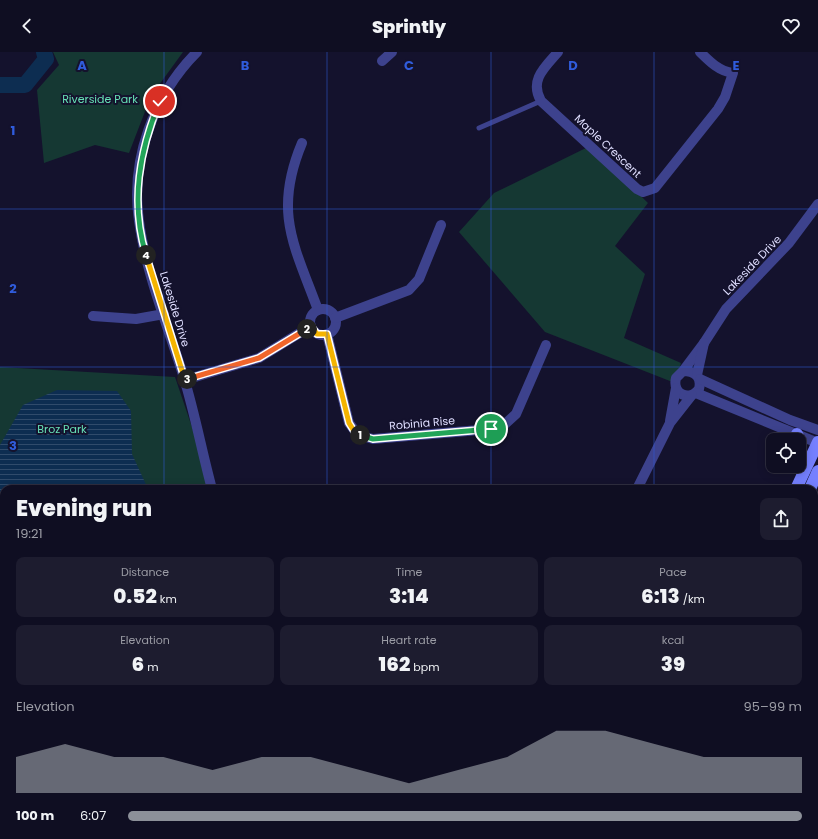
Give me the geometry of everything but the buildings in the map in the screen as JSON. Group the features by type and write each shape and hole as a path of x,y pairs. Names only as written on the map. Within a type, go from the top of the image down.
{"street":[{"name":"Lakeside Drive","path":"197,52 188,61 160,101 150,126 140,167 137,192 139,220 144,247 185,380 211,485"},
{"path":"382,61 392,52"},
{"path":"541,101 538,95 537,80 558,52"},
{"name":"Maple Crescent","path":"541,101 636,189 643,192 649,191 655,188 718,110 725,97 733,73 724,72 716,67 700,52"},
{"path":"302,143 289,179 287,193 288,217 293,244 318,310"},
{"name":"Lakeside Drive","path":"670,423 676,388 676,378 704,343 726,309 789,243 818,204"},
{"path":"335,318 409,290 419,279 441,225"},
{"path":"318,310 328,310 335,318 334,328 327,334 317,334 311,326 311,316 318,310"},
{"path":"93,316 136,319 164,314"},
{"path":"185,380 259,358 311,326"},
{"name":"Robinia Rise","path":"327,334 349,423 358,435 373,439 491,429 505,424 516,414 546,345"},
{"name":"Lakeside Drive","path":"639,485 670,423 694,394 700,384 698,377 704,343"},
{"path":"683,371 691,371 698,377 790,420 818,430"},
{"path":"676,388 679,393 685,396 694,394 794,433"},
{"path":"797,485 818,443 806,438"},
{"path":"812,485 818,471"},
{"path":"796,485 798,473"}],"lane":[{"path":"479,128 541,101"}],"green space":[{"name":"Riverside Park","path":"53,52 183,52 151,96 129,153 95,145 44,163 37,90 59,65"},
{"path":"590,146 648,203 615,246 645,274 624,338 681,363 675,383 545,332 459,232 494,193"},
{"name":"Broz Park","path":"0,367 175,377 212,485 0,485"}],"water":[{"path":"57,390 117,391 131,411 132,454 146,485 0,485 0,445 23,405"}],"waterway":[{"path":"0,85 25,85 46,59 44,52"}],"route":[{"path":"160,101 150,126 140,167 137,192 139,220 144,247 185,380 259,358 268,354 311,326 317,334 327,334 349,423 358,435 373,439 491,429"}]}
